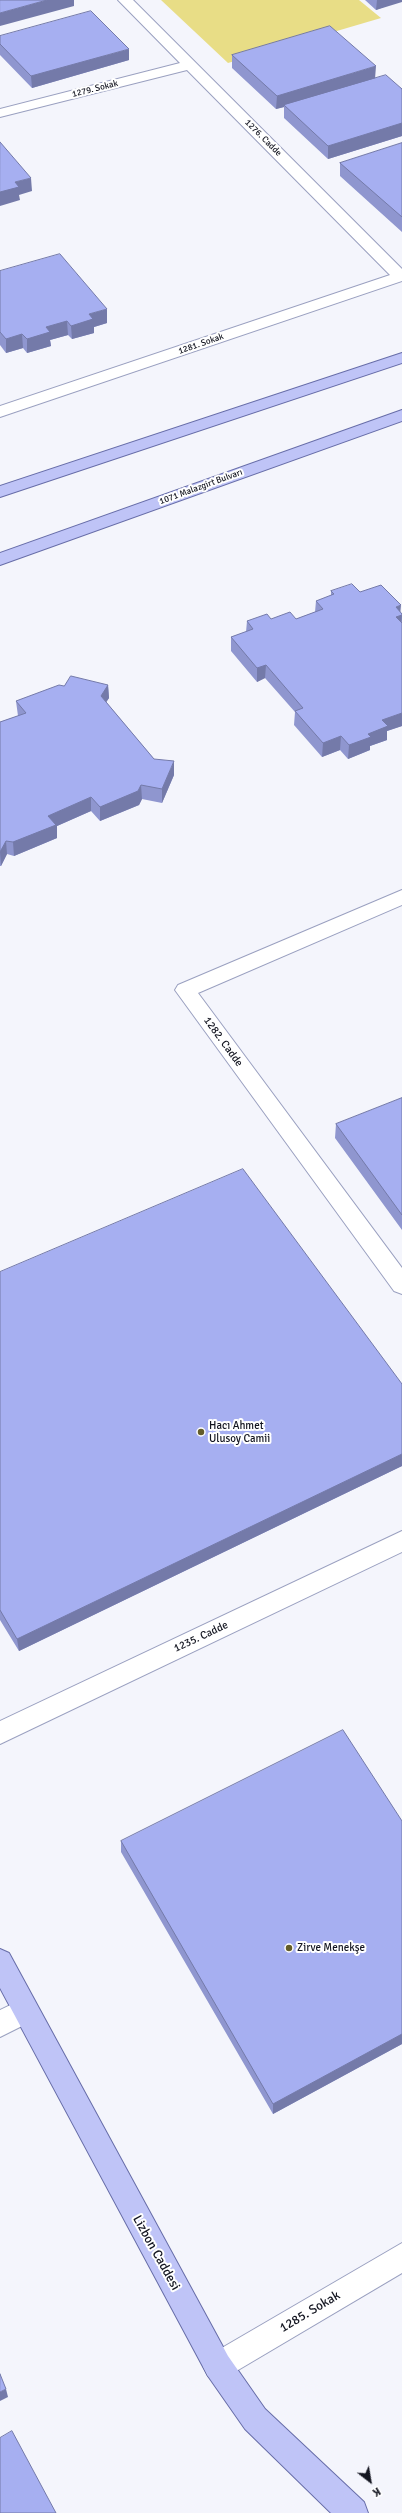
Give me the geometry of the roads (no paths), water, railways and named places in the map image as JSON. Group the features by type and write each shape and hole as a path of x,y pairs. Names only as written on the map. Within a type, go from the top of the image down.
{"main road":[{"path":"360,372 402,347"},
{"path":"0,492 402,358"},
{"name":"1071 Malazgirt Bulvarı","path":"0,559 402,415"},
{"path":"324,443 402,428"},
{"name":"Lizbon Caddesi","path":"0,1962 25,2011 218,2366 255,2419 354,2513"}],"street":[{"name":"1276. Cadde","path":"125,0 401,276"},
{"name":"1279. Sokak","path":"0,113 190,65"},
{"name":"1281. Sokak","path":"0,412 401,276"},
{"name":"1282. Cadde","path":"402,897 185,990 402,1285"},
{"name":"1235. Cadde","path":"0,1733 402,1541"},
{"path":"0,2024 25,2011"},
{"name":"1285. Sokak","path":"218,2366 402,2257"}],"place":[{"name":"Hacı Ahmet Ulusoy Camii","path":"201,1432"},
{"name":"Zirve Menekşe","path":"289,1948"}]}
